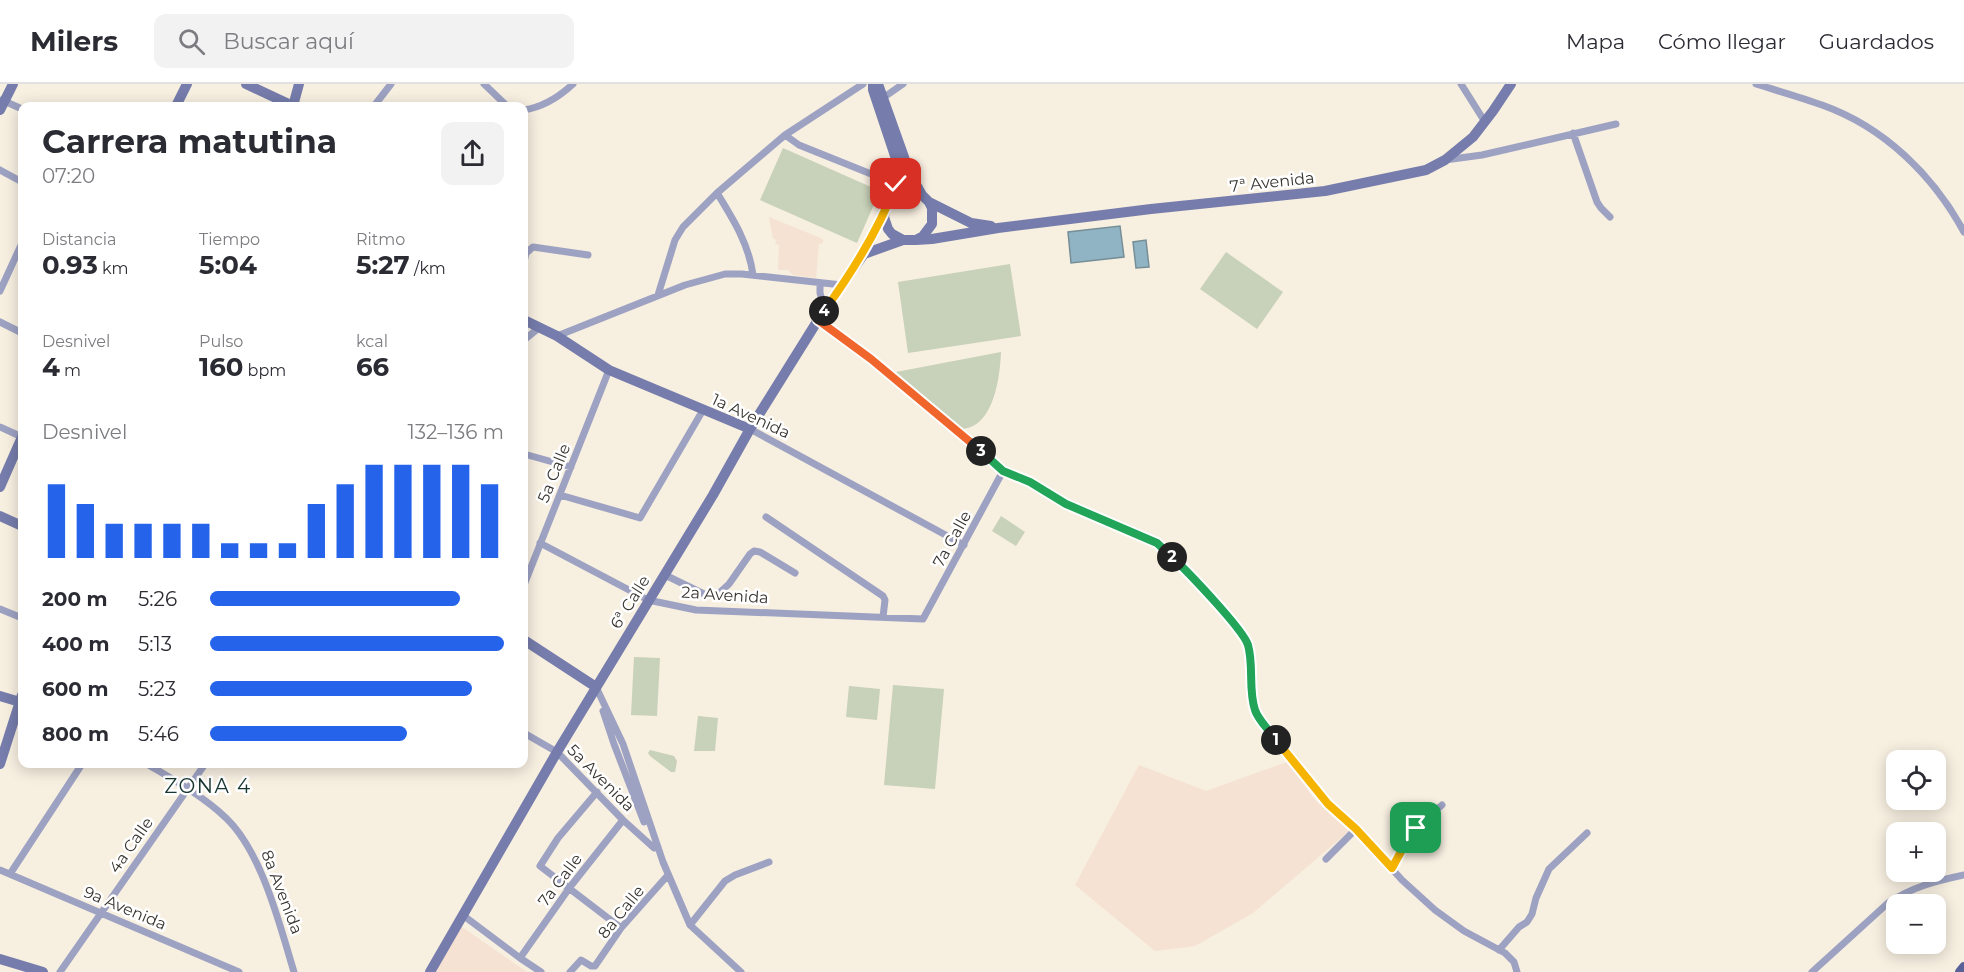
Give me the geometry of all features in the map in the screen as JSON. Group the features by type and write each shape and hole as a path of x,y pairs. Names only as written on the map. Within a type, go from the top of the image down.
{"main road":[{"path":"2,103 13,84"},
{"path":"178,102 187,84"},
{"path":"246,84 284,102"},
{"path":"294,102 299,84"},
{"path":"864,254 903,240 916,240 929,231 933,216 910,174 873,84"},
{"path":"878,84 880,100 896,158 898,171 896,184"},
{"name":"7ª Avenida","path":"916,240 1151,209 1325,191 1426,170 1445,160 1473,137 1511,84"},
{"name":"6ª Calle","path":"430,972 556,752 665,575 750,429 818,320 864,254 896,184"},
{"path":"903,240 888,229 884,217 887,206 895,196 908,191 925,198"},
{"name":"7ª Avenida","path":"925,198 971,223 998,228"},
{"name":"1a Avenida","path":"528,322 557,336 609,370 750,429"},
{"path":"0,487 18,446"},
{"path":"0,516 18,524"},
{"path":"528,643 596,687"},
{"path":"0,696 18,699"},
{"path":"0,764 18,712"},
{"path":"0,959 43,972"},
{"path":"1960,972 1964,967"}],"street":[{"path":"377,102 391,84"},
{"path":"484,84 502,102"},
{"path":"528,109 547,103 561,95 573,84"},
{"path":"658,295 675,240 683,226 717,193 785,135 863,84"},
{"path":"880,100 903,84"},
{"path":"1461,84 1485,122"},
{"path":"1756,84 1833,110 1882,137 1917,167 1964,232"},
{"path":"2,103 18,108"},
{"path":"1445,160 1474,157 1616,124"},
{"path":"1573,133 1597,202 1610,217"},
{"path":"785,135 799,145 896,184"},
{"path":"0,170 18,180"},
{"path":"717,193 738,226 751,262 753,275"},
{"path":"528,251 533,247 588,255"},
{"path":"0,291 18,252"},
{"path":"557,336 685,285 725,274 842,285"},
{"path":"820,283 820,293 825,310"},
{"path":"818,320 871,359 1003,471 1030,482 1066,504 1157,543 1184,568 1247,642 1251,657 1255,711 1328,804 1356,829 1435,910 1464,931 1505,953 1514,962 1517,972"},
{"path":"0,322 18,331"},
{"path":"528,337 540,327"},
{"name":"5a Calle","path":"528,574 609,370"},
{"path":"560,495 640,518 703,410"},
{"path":"0,427 18,435"},
{"name":"1a Avenida","path":"750,429 964,545"},
{"path":"528,455 571,467"},
{"name":"7a Calle","path":"923,619 1003,471"},
{"path":"766,517 883,596 885,600 883,617"},
{"name":"2a Avenida","path":"540,543 648,600 696,609 923,619"},
{"path":"665,575 704,594 717,595 753,551 760,552 795,573"},
{"path":"0,609 18,616"},
{"path":"596,687 614,744 654,848 663,862"},
{"path":"596,687 623,744 668,876 690,925 741,972"},
{"name":"5a Avenida","path":"528,735 556,752 654,848"},
{"path":"10,874 79,768"},
{"name":"8a Avenida","path":"154,768 187,788 227,819 248,847 262,873 294,972"},
{"name":"4a Calle","path":"60,972 202,768"},
{"path":"597,792 558,838 540,864 621,928"},
{"path":"1392,868 1416,828 1442,805"},
{"name":"7a Calle","path":"520,958 570,887 623,820"},
{"path":"1326,859 1356,829"},
{"path":"1499,950 1532,914 1536,898 1549,869 1587,833"},
{"path":"690,925 725,881 769,862"},
{"name":"9a Avenida","path":"0,870 239,972"},
{"path":"1812,972 1888,903 1900,895 1964,875"},
{"name":"8a Calle","path":"570,972 582,960 591,966 596,966 621,928 668,876"},
{"path":"464,916 541,972"}],"shaded area":[{"path":"769,217 823,239 823,243 819,244 816,278 793,275 788,270 778,270 779,245 775,244 776,240 773,238"},
{"path":"1287,762 1316,801 1349,831 1253,913 1195,946 1155,951 1075,885 1139,765 1206,791"},
{"path":"462,927 527,972 435,972"}],"green space":[{"path":"783,148 880,191 857,243 760,200"},
{"path":"1226,252 1283,292 1257,329 1200,289"},
{"path":"1010,264 1021,336 908,353 898,282"},
{"path":"1001,352 997,387 988,411 972,426 961,429 896,372"},
{"path":"1001,516 1025,532 1016,546 992,531"},
{"path":"634,657 660,658 657,716 631,715"},
{"path":"893,685 944,689 935,789 884,785"},
{"path":"849,686 880,689 877,720 846,717"},
{"path":"698,716 718,718 715,751 694,751"},
{"path":"650,750 674,756 677,761 675,772 671,772 650,756 648,753"}],"water":[{"path":"1120,226 1124,257 1071,263 1068,232"},
{"path":"1146,240 1149,267 1136,268 1133,242"}],"district":[{"name":"ZONA 4","path":"208,786"}],"route":[{"path":"896,184 864,254 818,320 871,359 1003,471 1030,482 1066,504 1157,543 1184,568 1247,642 1251,657 1255,711 1328,804 1356,829 1392,868 1416,828"}]}
